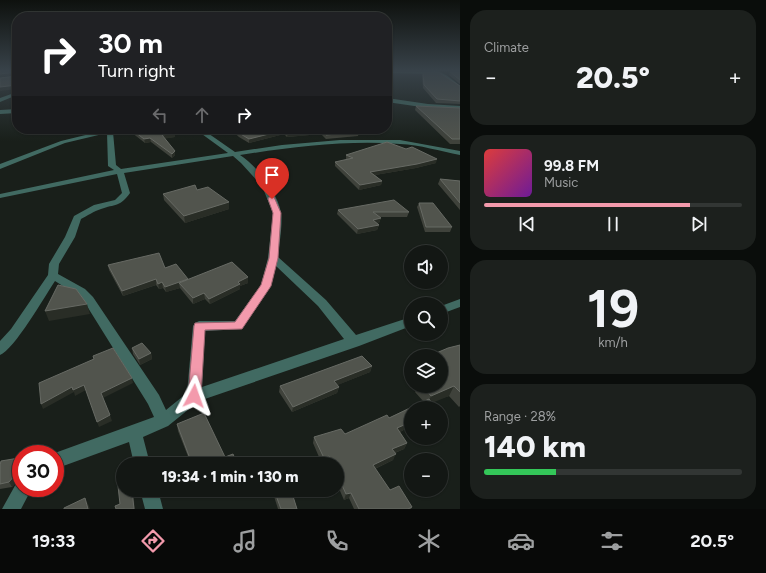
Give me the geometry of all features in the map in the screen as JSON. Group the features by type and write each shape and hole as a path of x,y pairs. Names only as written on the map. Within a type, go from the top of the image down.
{"street":[{"path":"0,100 12,95"},
{"path":"392,101 428,106 460,108"},
{"path":"0,112 12,111"},
{"path":"0,167 63,142 96,134"},
{"path":"0,350 15,332 53,275 54,264 70,237 77,218 97,207 118,202 126,193 120,171 112,166 109,134"},
{"path":"194,396 199,326 238,326 266,286 273,258 277,213 266,185 244,161 205,134"},
{"path":"0,196 120,171 282,146 340,142 400,142 460,153"},
{"path":"273,258 322,303 354,342"},
{"path":"53,275 81,292 89,300 154,400 163,421"},
{"path":"448,308 460,304"},
{"path":"64,458 163,421 194,396 404,324"},
{"path":"134,433 140,457"},
{"path":"11,509 18,497"},
{"path":"151,497 154,509"}],"building":[{"path":"432,94 460,94 460,101 437,99"},
{"path":"416,106 460,108 460,139 452,139"},
{"path":"138,134 168,134 162,135 175,151 172,154 150,138 144,139"},
{"path":"241,134 269,134 249,139"},
{"path":"387,142 406,149 412,147 437,159 370,172 382,181 360,185 335,162 353,158 346,155"},
{"path":"440,179 460,181 460,203"},
{"path":"195,185 197,190 208,187 229,202 184,216 163,194"},
{"path":"394,200 409,212 373,212 381,218 373,220 379,225 358,229 338,210"},
{"path":"419,203 433,203 452,227 426,227"},
{"path":"159,253 165,268 176,264 188,279 165,287 162,282 158,284 156,279 122,291 108,265"},
{"path":"232,262 248,277 238,282 240,284 209,299 204,293 193,298 179,283"},
{"path":"58,285 76,289 87,304 45,311"},
{"path":"142,343 151,353 139,359 132,348"},
{"path":"460,345 460,392 454,386 448,389 448,349 446,349"},
{"path":"113,348 132,378 101,393 110,415 97,422 84,385 73,390 72,387 41,404 39,383 94,359 93,356"},
{"path":"362,356 372,366 334,381 339,387 293,407 280,386"},
{"path":"429,393 438,393 431,396"},
{"path":"404,411 404,425 397,428 404,438 404,444 392,449 396,454 373,465 390,490 399,486 404,494 404,497 406,497 412,507 408,509 359,509 351,493 346,494 344,490 344,457 324,457 314,437 341,429 345,434 387,415 389,418"},
{"path":"204,413 225,457 189,457 177,424"},
{"path":"233,454 234,457 225,457"},
{"path":"12,459 12,478 9,482 0,484 0,465 1,461"},
{"path":"119,497 133,497 134,509 116,509 115,506 120,504"},
{"path":"277,497 293,497 297,509 281,509"},
{"path":"85,498 88,509 64,509 64,508"}],"route":[{"path":"194,396 199,326 238,326 266,286 273,258 277,213 272,199"}]}
